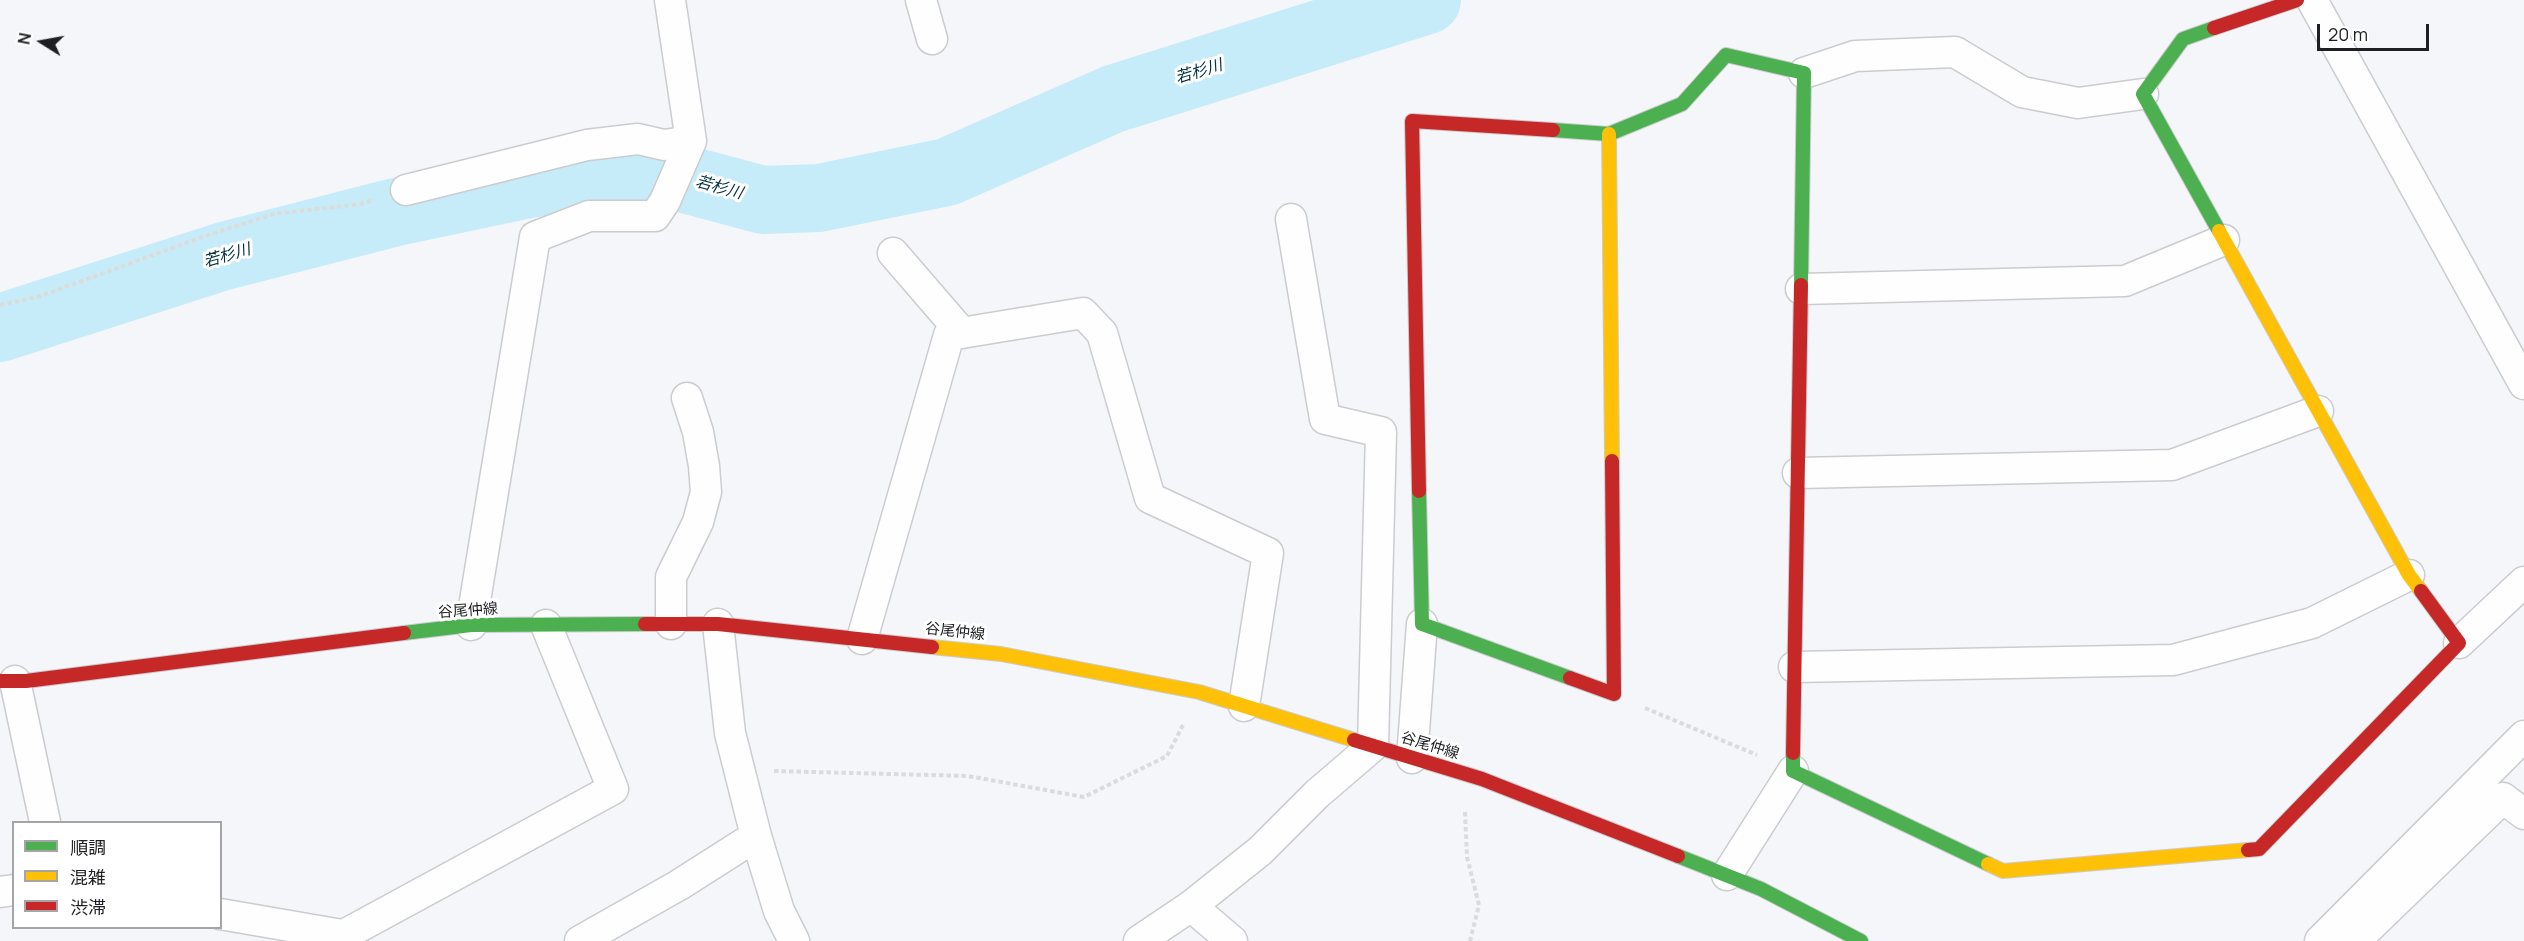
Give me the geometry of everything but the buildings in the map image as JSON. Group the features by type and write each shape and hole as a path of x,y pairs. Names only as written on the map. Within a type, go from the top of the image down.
{"street":[{"path":"471,625 535,237 589,216 655,216 665,201 691,141 670,0"},
{"path":"921,0 932,39"},
{"path":"1412,758 1422,624 1412,121 1609,134 1682,104 1726,55 1804,73 1855,56 1955,52 2022,92 2078,103 2143,94 2183,39 2297,0"},
{"path":"2312,0 2524,384"},
{"path":"1726,875 1793,771 1804,73"},
{"path":"2143,94 2409,575 2458,643"},
{"path":"1422,624 1614,694 1609,134"},
{"path":"406,190 587,145 638,139 664,145 691,141"},
{"path":"1139,941 1191,906 1260,851 1317,794 1373,746 1381,432 1325,419 1291,219"},
{"path":"1801,289 2126,281 2223,240"},
{"path":"892,253 962,333"},
{"path":"862,639 949,335 1083,313 1102,333 1150,498 1268,553 1244,706"},
{"path":"671,624 671,577 698,522 706,492 698,432 687,398"},
{"path":"1798,473 2172,465 2318,411"},
{"path":"1794,667 2173,660 2312,623 2409,575"},
{"path":"1793,771 2003,871 2259,849 2458,643 2524,582"},
{"path":"718,624 730,733 756,836 779,911 794,941"},
{"name":"谷尾仲線","path":"8,681 471,625 718,624 1001,654 1199,692 1462,773 1761,889 1861,941"},
{"path":"222,915 337,938 614,789 546,625"},
{"path":"8,681 45,821"},
{"path":"2320,941 2524,736"},
{"path":"2355,941 2503,798 2524,814"},
{"path":"580,941 679,885 756,836"},
{"path":"1191,906 1232,941"}],"path":[{"path":"0,305 41,296 205,236 274,214 361,204 406,190"},
{"path":"740,771 968,776 1084,797 1167,756 1199,692"},
{"path":"1614,694 1793,771"},
{"path":"1462,773 1467,857 1479,905 1470,941"}],"waterway":[{"name":"若杉川","path":"0,328 224,256 396,212 529,184 651,170 763,200 819,198 947,172 1113,99 1427,0"}],"traffic: fast":[{"path":"2214,28 2183,39 2143,94 2219,231"},
{"path":"1553,130 1609,134 1682,104 1726,55 1804,73 1801,285"},
{"path":"1419,491 1422,624 1570,678"},
{"path":"404,633 471,625 645,624"},
{"path":"1793,753 1793,771 1988,864"},
{"path":"1678,856 1761,889 1861,941"}],"traffic: slow":[{"path":"1609,134 1612,461"},
{"path":"2219,231 2409,575 2421,591"},
{"path":"932,647 1001,654 1199,692 1354,740"},
{"path":"1988,864 2003,871 2248,850"}],"traffic: jam":[{"path":"2214,28 2297,0"},
{"path":"1419,491 1412,121 1553,130"},
{"path":"1793,753 1801,285"},
{"path":"1570,678 1614,694 1612,461"},
{"path":"2248,850 2259,849 2459,643 2421,591"},
{"path":"645,624 718,624 932,647"},
{"path":"0,681 26,681 404,633"},
{"path":"1354,740 1482,779 1678,856"}]}
